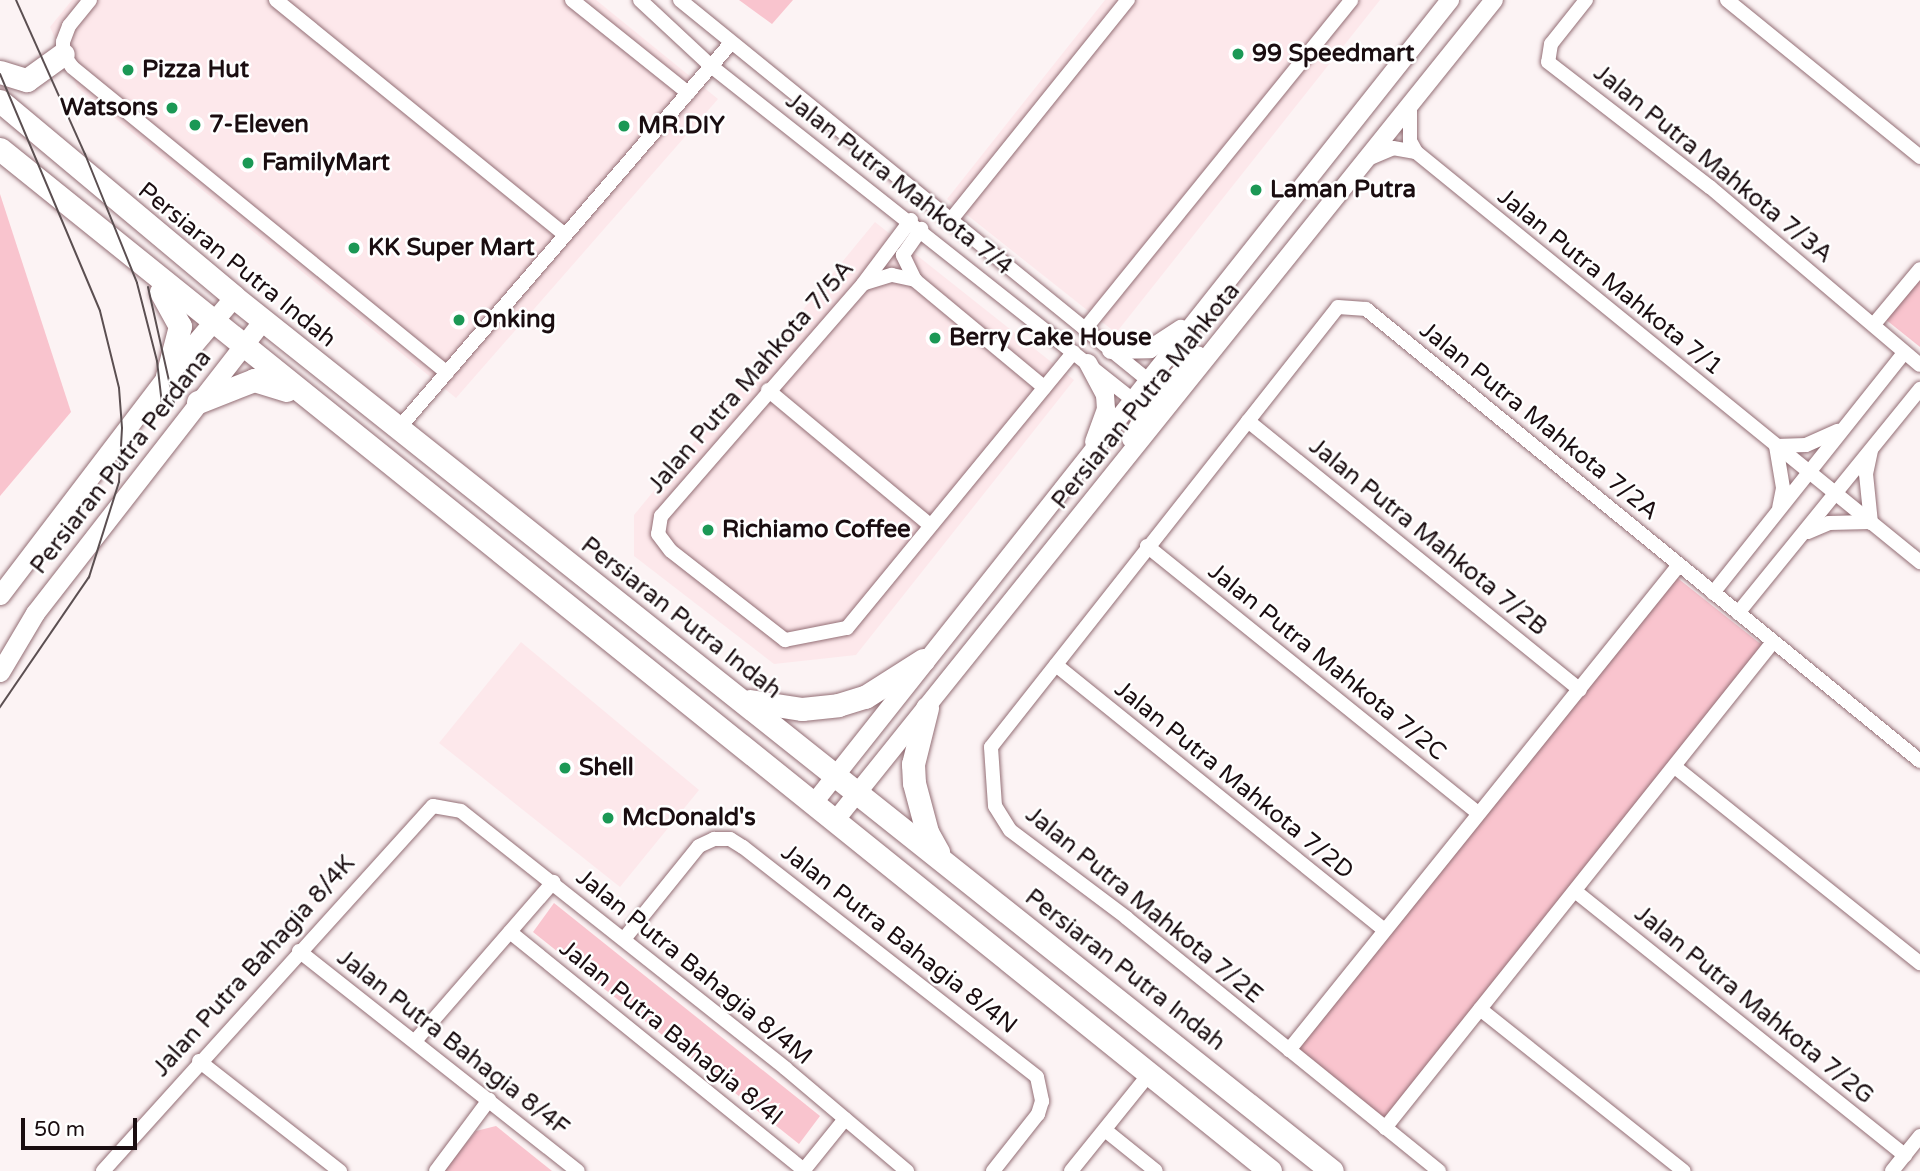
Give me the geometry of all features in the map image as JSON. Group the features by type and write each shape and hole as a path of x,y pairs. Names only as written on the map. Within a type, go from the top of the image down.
{"main road":[{"path":"0,72 27,80 63,54"},
{"name":"Persiaran Putra Indah","path":"0,101 234,297 1332,1171"},
{"path":"0,149 212,324 1270,1171"},
{"path":"148,272 176,313 180,326 167,376"},
{"name":"Persiaran Putra Perdana","path":"0,595 167,376 234,297"},
{"name":"Persiaran Putra Perdana","path":"0,672 35,613 263,320"},
{"path":"198,402 254,380 302,396"},
{"path":"740,698 791,708 838,705 865,697 923,660"},
{"path":"927,708 913,764 914,783 927,832 942,859"}],"street":[{"path":"90,0 69,26 63,54 72,67 447,373"},
{"path":"276,0 565,235"},
{"path":"572,0 688,93"},
{"name":"Jalan Putra Mahkota 7/4","path":"640,0 711,66 916,225 1133,400"},
{"name":"Jalan Putra Mahkota 7/4","path":"680,0 1148,380"},
{"path":"950,221 1128,0"},
{"path":"1085,329 1351,0"},
{"name":"Persiaran Putra Mahkota","path":"813,804 923,660 1450,0"},
{"path":"1472,28 1484,0"},
{"name":"Persiaran Putra Mahkota","path":"834,822 1494,0"},
{"name":"Jalan Putra Mahkota 7/3A","path":"1586,0 1551,44 1548,62 1875,323 1904,353 1920,365"},
{"path":"1727,0 1920,157"},
{"path":"399,428 731,43"},
{"path":"1410,105 1410,141 1416,152"},
{"path":"1366,159 1393,148 1416,152"},
{"name":"Jalan Putra Mahkota 7/1","path":"1416,152 1920,562"},
{"path":"916,225 902,255 915,279 1044,387"},
{"name":"Jalan Putra Mahkota 7/5A","path":"916,225 768,390 662,516 658,534 671,551 785,640 847,628 929,524 1044,387 1081,358"},
{"path":"1875,323 1920,269"},
{"path":"863,284 892,275 915,279"},
{"name":"Jalan Putra Mahkota 7/2A","path":"1321,324 1338,307 1366,309 1920,761"},
{"path":"1111,350 1150,349 1193,323"},
{"name":"Jalan Putra Mahkota 7/2E","path":"1321,324 1248,421 991,747 995,806 1010,830 1127,918 1439,1171"},
{"path":"1108,482 1118,456 1154,399 1210,344 1221,342"},
{"path":"1718,597 1776,516 1904,353"},
{"path":"1081,358 1105,395 1106,408 1091,452"},
{"path":"1148,380 1154,399"},
{"path":"1738,613 1920,389"},
{"path":"768,390 929,524"},
{"path":"1133,400 1154,399"},
{"name":"Jalan Putra Mahkota 7/2B","path":"1248,421 1580,690"},
{"path":"1776,516 1783,495 1776,446 1806,445 1846,425"},
{"path":"1803,535 1829,523 1871,523 1867,474 1872,448"},
{"name":"Jalan Putra Mahkota 7/2C","path":"1147,547 1478,813"},
{"path":"1289,1050 1679,565"},
{"path":"1385,1128 1773,642"},
{"name":"Jalan Putra Mahkota 7/2D","path":"1056,665 1384,930"},
{"path":"1675,767 1920,963"},
{"name":"Jalan Putra Bahagia 8/4K","path":"103,1171 418,817 433,806 447,806"},
{"name":"Jalan Putra Bahagia 8/4M","path":"447,806 461,811 624,939 907,1171"},
{"name":"Jalan Putra Bahagia 8/4N","path":"624,939 699,846 714,839 730,839 743,847 1037,1077 1042,1101 1038,1114 993,1171"},
{"path":"415,1041 553,883"},
{"name":"Jalan Putra Mahkota 7/2G","path":"1575,891 1905,1155"},
{"name":"Jalan Putra Bahagia 8/4I","path":"510,932 804,1171"},
{"name":"Jalan Putra Bahagia 8/4F","path":"299,951 578,1171"},
{"path":"1480,1009 1684,1171"},
{"path":"199,1062 340,1171"},
{"path":"1072,1171 1150,1073"},
{"path":"436,1171 489,1100"},
{"path":"804,1171 845,1119"},
{"path":"1105,1130 1156,1171"},
{"path":"1892,1171 1920,1136"}],"shaded area":[{"path":"72,0 596,0 718,99 456,398 77,87 50,27"},
{"path":"739,0 793,0 772,24"},
{"path":"1105,0 1380,0 1116,333 947,199"},
{"path":"0,194 71,412 0,496"},
{"path":"875,222 1074,380 856,655 774,664 634,556 634,515"},
{"path":"1920,278 1920,347 1885,319"},
{"path":"1675,576 1762,645 1387,1121 1297,1048"},
{"path":"521,642 699,790 620,887 439,743"},
{"path":"554,903 820,1116 799,1144 533,932"},
{"path":"496,1126 552,1171 444,1171 476,1131"}],"tram line":[{"path":"16,0 85,154 137,283 157,361 162,404"},
{"path":"0,74 100,311 119,388 122,428 119,482 89,577 0,707"},
{"path":"148,287 174,403"}],"place":[{"name":"99 Speedmart","path":"1238,54"},
{"name":"Pizza Hut","path":"128,70"},
{"name":"Watsons","path":"172,108"},
{"name":"7-Eleven","path":"195,125"},
{"name":"MR.DIY","path":"624,126"},
{"name":"FamilyMart","path":"248,163"},
{"name":"Laman Putra","path":"1256,190"},
{"name":"KK Super Mart","path":"354,248"},
{"name":"Onking","path":"459,320"},
{"name":"Berry Cake House","path":"935,338"},
{"name":"Richiamo Coffee","path":"708,530"},
{"name":"Shell","path":"565,768"},
{"name":"McDonald's","path":"608,818"}]}
